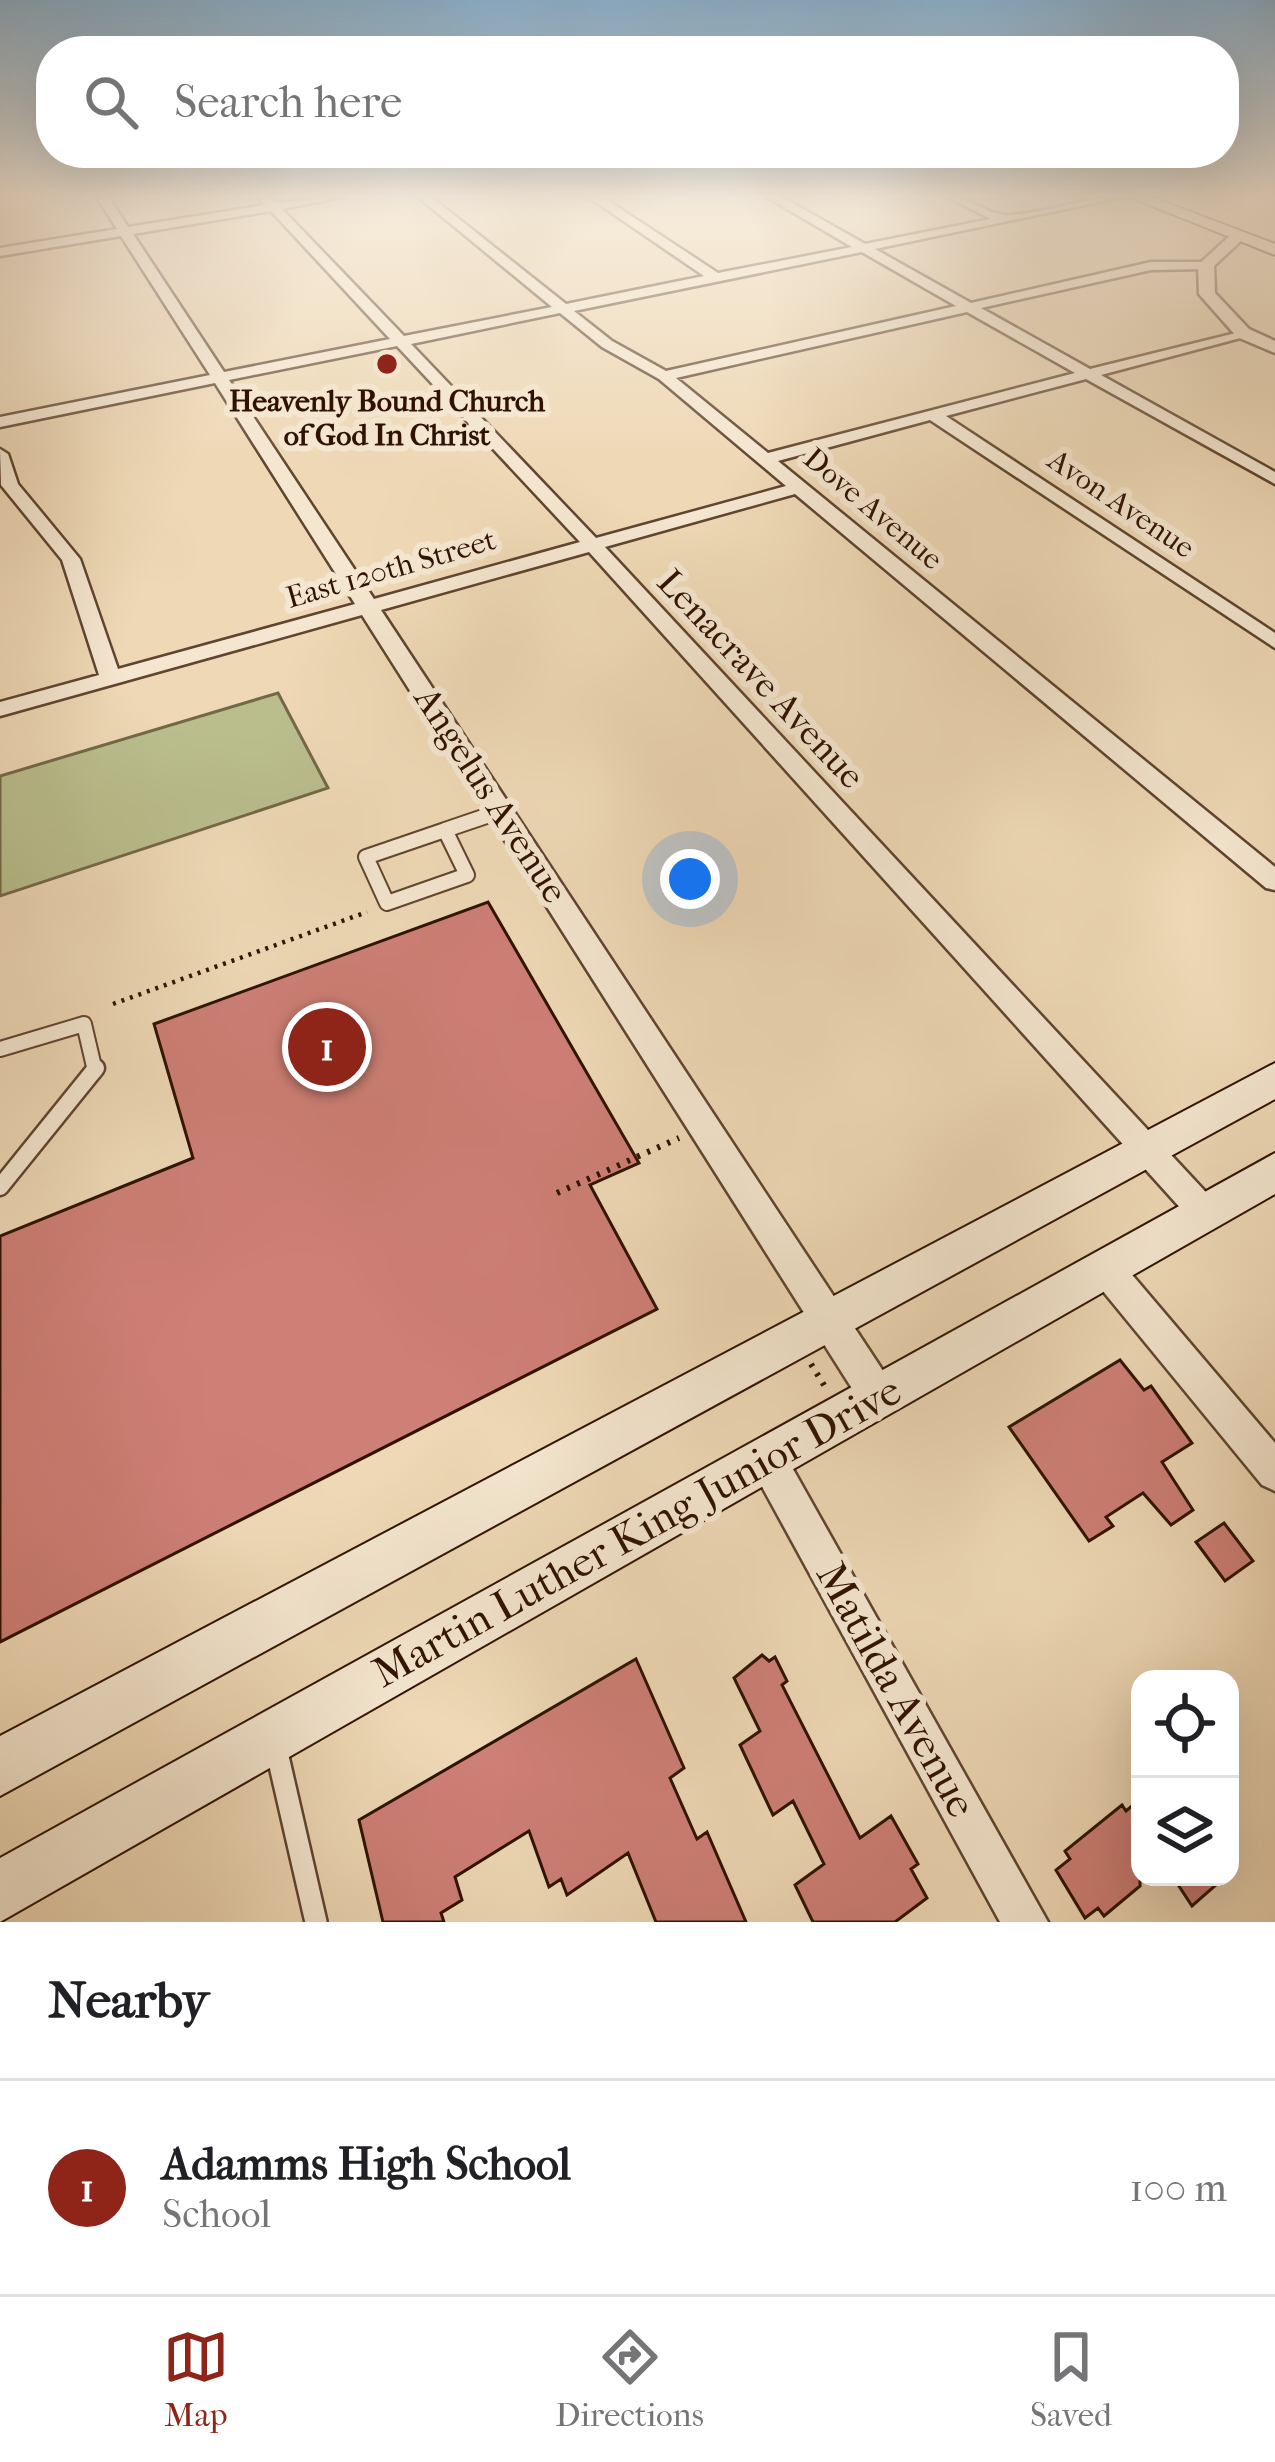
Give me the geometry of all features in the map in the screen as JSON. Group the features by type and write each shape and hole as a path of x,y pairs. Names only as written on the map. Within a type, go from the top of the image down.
{"main road":[{"path":"0,1767 818,1338 1275,1080"},
{"name":"Martin Luther King Junior Drive","path":"0,1892 766,1459 856,1398 1105,1268 1275,1172"}],"street":[{"name":"Angelus Avenue","path":"161,286 502,811 856,1398"},
{"name":"Lenacrave Avenue","path":"348,286 592,544 1204,1212"},
{"name":"Dove Avenue","path":"534,286 607,344 664,376 1275,881"},
{"path":"0,422 677,286"},
{"path":"931,286 1275,479"},
{"path":"664,376 1064,286"},
{"path":"1207,286 1207,294 1243,333 1275,348"},
{"path":"766,459 1243,333"},
{"name":"Avon Avenue","path":"933,415 1275,643"},
{"path":"0,454 10,485 71,559 111,679"},
{"name":"East 120th Street","path":"0,709 800,488"},
{"path":"1105,1268 1275,1472"},
{"name":"Matilda Avenue","path":"766,1459 1025,1922"}],"lane":[{"path":"445,830 467,875 387,903 366,856 502,811"},
{"path":"0,1049 84,1024 96,1070 0,1187"},
{"path":"273,1737 316,1922"}],"path":[{"path":"113,1004 367,912"},
{"path":"557,1193 679,1138"},
{"path":"818,1338 856,1398"}],"green space":[{"path":"278,693 328,788 0,896 0,776"}],"building":[{"path":"488,902 639,1163 590,1185 657,1309 0,1642 0,1236 193,1158 154,1024"},
{"path":"1120,1360 1144,1390 1151,1386 1192,1443 1162,1462 1193,1510 1171,1525 1143,1493 1106,1517 1113,1526 1089,1541 1009,1427"},
{"path":"1224,1523 1253,1561 1225,1581 1196,1542"},
{"path":"762,1655 769,1661 775,1657 787,1681 782,1685 860,1838 891,1816 918,1864 911,1869 927,1898 895,1922 813,1922 795,1885 824,1864 793,1801 773,1815 740,1745 760,1731 734,1678"},
{"path":"636,1659 684,1768 670,1778 697,1839 707,1832 746,1922 656,1922 628,1853 567,1895 561,1879 549,1887 529,1831 455,1877 462,1900 441,1913 444,1922 383,1922 359,1820"},
{"path":"1122,1805 1126,1811 1131,1807 1131,1886 1140,1886 1104,1916 1098,1908 1085,1918 1056,1870 1070,1859 1065,1851"},
{"path":"1179,1886 1215,1886 1192,1906"}],"place":[{"name":"Heavenly Bound Church of God In Christ","path":"387,364"},
{"name":"Adamms High School","path":"327,1047"}]}
